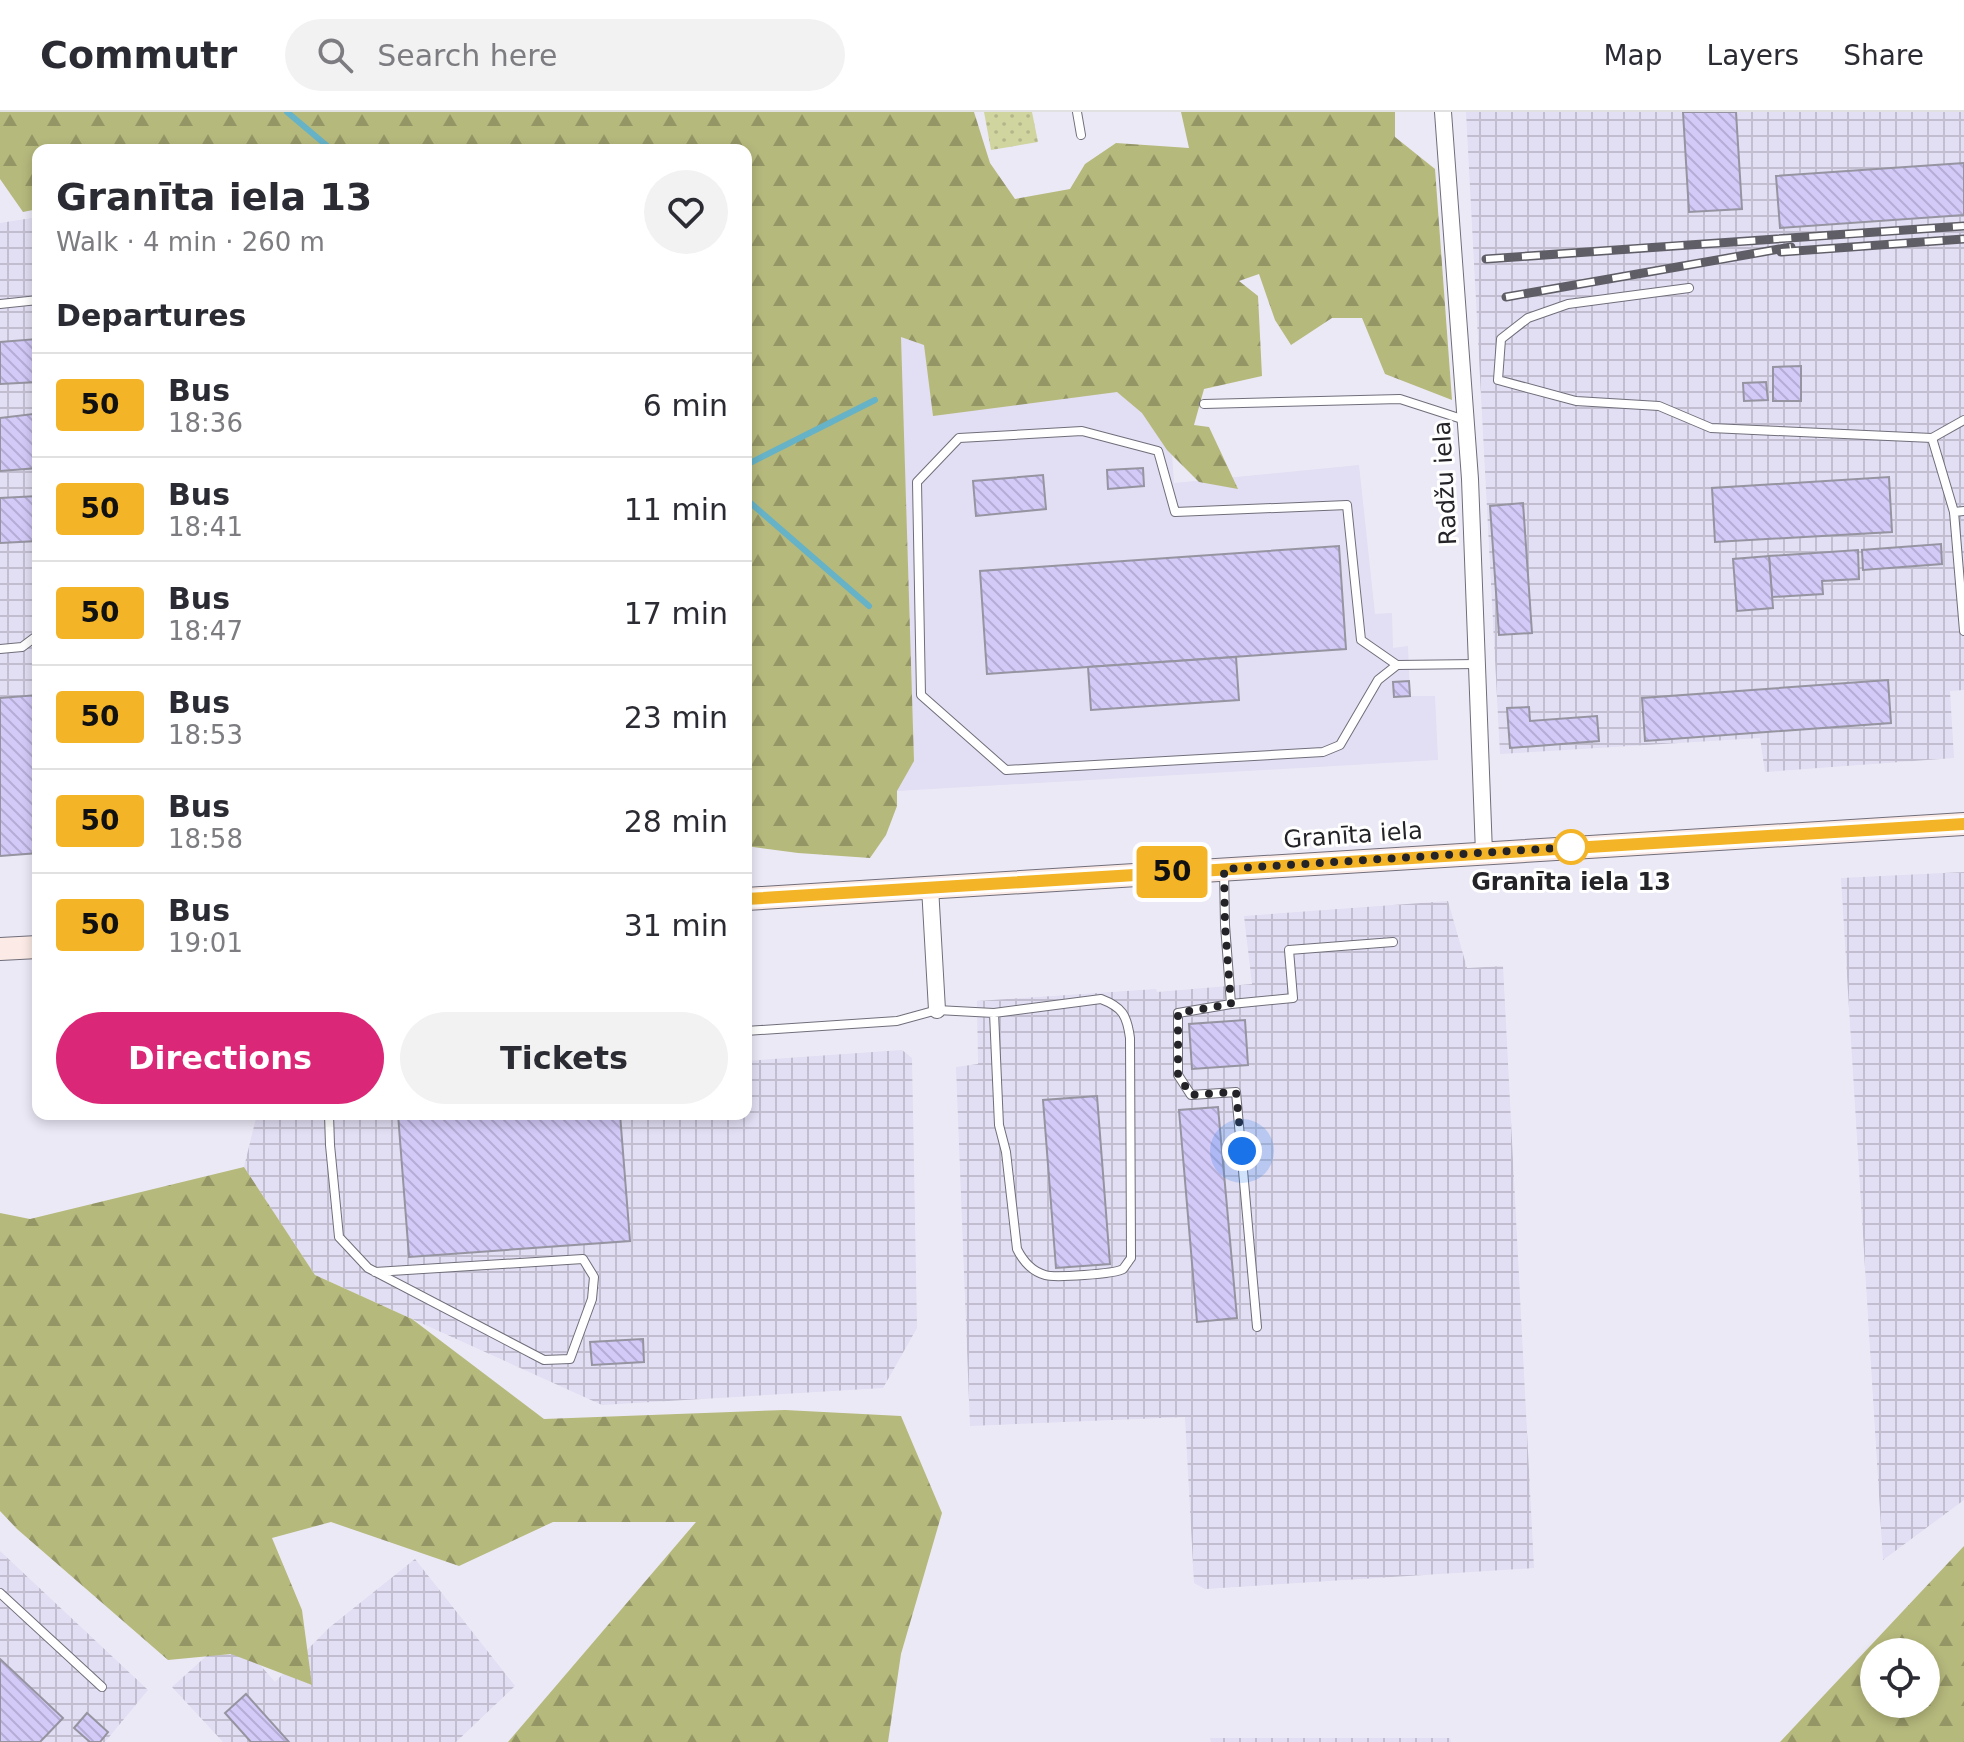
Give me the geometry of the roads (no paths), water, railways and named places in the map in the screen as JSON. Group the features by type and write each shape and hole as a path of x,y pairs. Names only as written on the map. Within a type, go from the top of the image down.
{"main road":[{"name":"Granīta iela","path":"752,899 1964,824"},
{"path":"0,949 32,947"}],"street":[{"name":"Radžu iela","path":"1443,112 1470,479 1484,853"},
{"path":"930,887 937,1010"}],"lane":[{"path":"1077,112 1081,135"},
{"path":"1689,288 1568,304 1528,318 1501,339 1498,380 1576,401 1659,406 1711,428 1932,438 1964,420"},
{"path":"0,304 32,301"},
{"path":"1204,404 1400,399 1466,420"},
{"path":"1397,665 1378,680 1340,745 1323,752 1006,770 921,695 917,482 959,438 1082,431 1158,451 1175,512 1347,505 1361,640 1397,665 1477,664"},
{"path":"1932,438 1954,512 1964,631"},
{"path":"1954,512 1964,511"},
{"path":"0,649 22,647 32,640"},
{"path":"1224,869 1231,1004"},
{"path":"1257,1327 1236,1092 1191,1095 1178,1075 1178,1013 1293,998 1289,950 1393,942"},
{"path":"752,1031 897,1021 937,1010 994,1013 1101,999 1114,1004 1124,1013 1130,1038 1131,1258 1123,1268 1108,1273 1046,1276 1030,1268 1017,1249 1006,1152 999,1125 994,1013"},
{"path":"329,1120 339,1237 368,1268 375,1272 544,1360 570,1359 592,1299 594,1277 583,1259 375,1272"},
{"path":"0,1593 102,1687"}],"waterway":[{"path":"287,112 325,144"},
{"path":"752,462 875,400"},
{"path":"752,504 869,606"}],"railway":[{"path":"1486,259 1964,226"},
{"path":"1781,252 1964,239"},
{"path":"1506,297 1791,247"}],"place":[{"name":"Granīta iela 13","path":"1571,847"}]}
